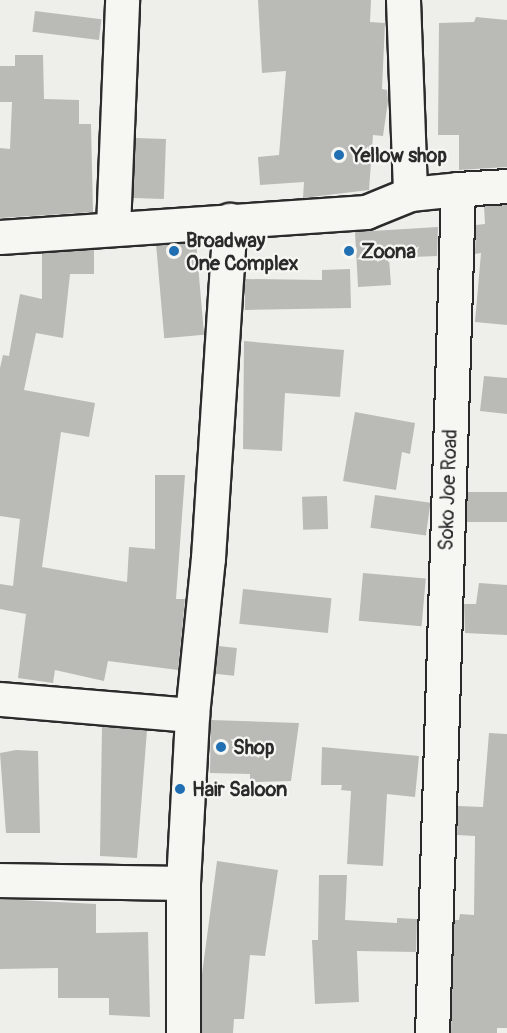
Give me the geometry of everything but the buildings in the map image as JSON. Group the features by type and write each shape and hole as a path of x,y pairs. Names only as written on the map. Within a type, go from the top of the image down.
{"street":[{"path":"113,228 122,0"},
{"path":"403,0 410,194"},
{"path":"0,246 0,237 366,212 410,194 507,186"},
{"name":"Soko Joe Road","path":"432,1033 458,189"},
{"path":"183,1033 183,883 192,715 208,558 230,220"},
{"path":"0,699 192,715"},
{"path":"0,880 183,883"}],"place":[{"name":"Yellow shop","path":"339,155"},
{"name":"Broadway One Complex","path":"174,251"},
{"name":"Zoona","path":"349,251"},
{"name":"Shop","path":"221,747"},
{"name":"Hair Saloon","path":"180,789"}]}
